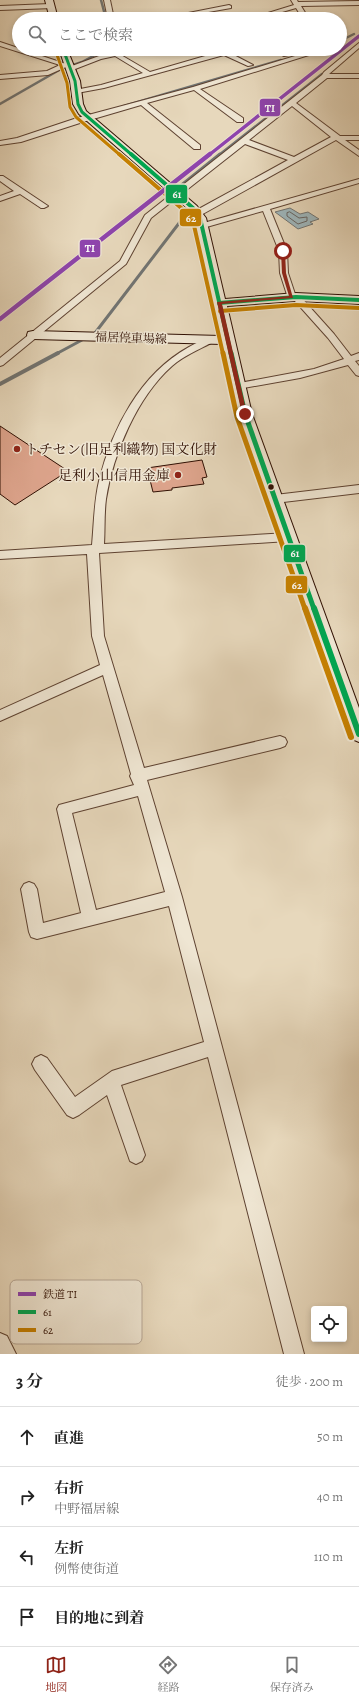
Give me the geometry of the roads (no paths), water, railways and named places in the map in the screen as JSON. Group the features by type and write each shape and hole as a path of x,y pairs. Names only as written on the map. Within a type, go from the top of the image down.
{"main road":[{"path":"65,56 75,81 80,108 88,118 198,213 203,226 245,414 359,734"},
{"path":"219,302 294,297 359,300"},
{"name":"福居停車場線","path":"33,335 208,341 228,340"}],"street":[{"path":"108,0 110,12"},
{"path":"271,12 296,3 359,2"},
{"path":"0,8 50,3"},
{"path":"296,3 302,12"},
{"path":"200,12 229,7"},
{"path":"0,44 12,48"},
{"path":"347,55 358,46"},
{"path":"36,56 69,67"},
{"path":"0,77 48,73 111,56"},
{"path":"119,56 149,74"},
{"path":"77,91 102,87 214,56"},
{"path":"231,56 250,65"},
{"path":"0,143 18,140 141,102 195,88 302,56"},
{"path":"0,363 123,262 148,217 178,195 292,103 346,56"},
{"path":"325,74 359,74"},
{"path":"195,88 240,120"},
{"path":"141,102 197,147"},
{"path":"292,103 359,154"},
{"path":"198,213 338,137 359,138"},
{"path":"244,141 294,160"},
{"path":"0,178 44,206"},
{"path":"203,226 359,181"},
{"path":"0,199 20,191"},
{"path":"266,208 283,251 284,273 294,297 331,336 355,358 359,373"},
{"path":"208,341 169,363 160,371 145,391 129,417 109,464 103,490 96,549 98,636 106,668 174,897 294,1354"},
{"path":"238,386 313,371 355,358"},
{"path":"275,499 359,489"},
{"path":"0,554 288,537"},
{"path":"0,716 106,668"},
{"path":"90,917 64,809 140,782 280,742"},
{"path":"29,889 37,932 90,917 174,897"},
{"path":"41,1064 73,1109 118,1077 214,1047"},
{"path":"111,1082 136,1155"},
{"path":"0,1343 6,1354"}],"water":[{"path":"290,208 300,214 308,212 319,219 310,222 313,224 298,229 275,212"}],"waterway":[{"path":"101,0 104,12"},
{"path":"347,38 354,34"},
{"path":"0,104 61,69 82,62 93,56"},
{"path":"124,106 281,60"},
{"path":"219,155 322,74 329,74"},
{"path":"179,187 220,154"},
{"path":"56,354 95,333 183,218 189,214"},
{"path":"0,384 58,353"}],"rail line":[{"name":"TI","path":"347,46 359,36"},
{"name":"TI","path":"0,319 335,56"}],"place":[{"name":"トチセン(旧足利織物) 国文化財","path":"17,449"},
{"name":"足利小山信用金庫","path":"178,475"}]}
